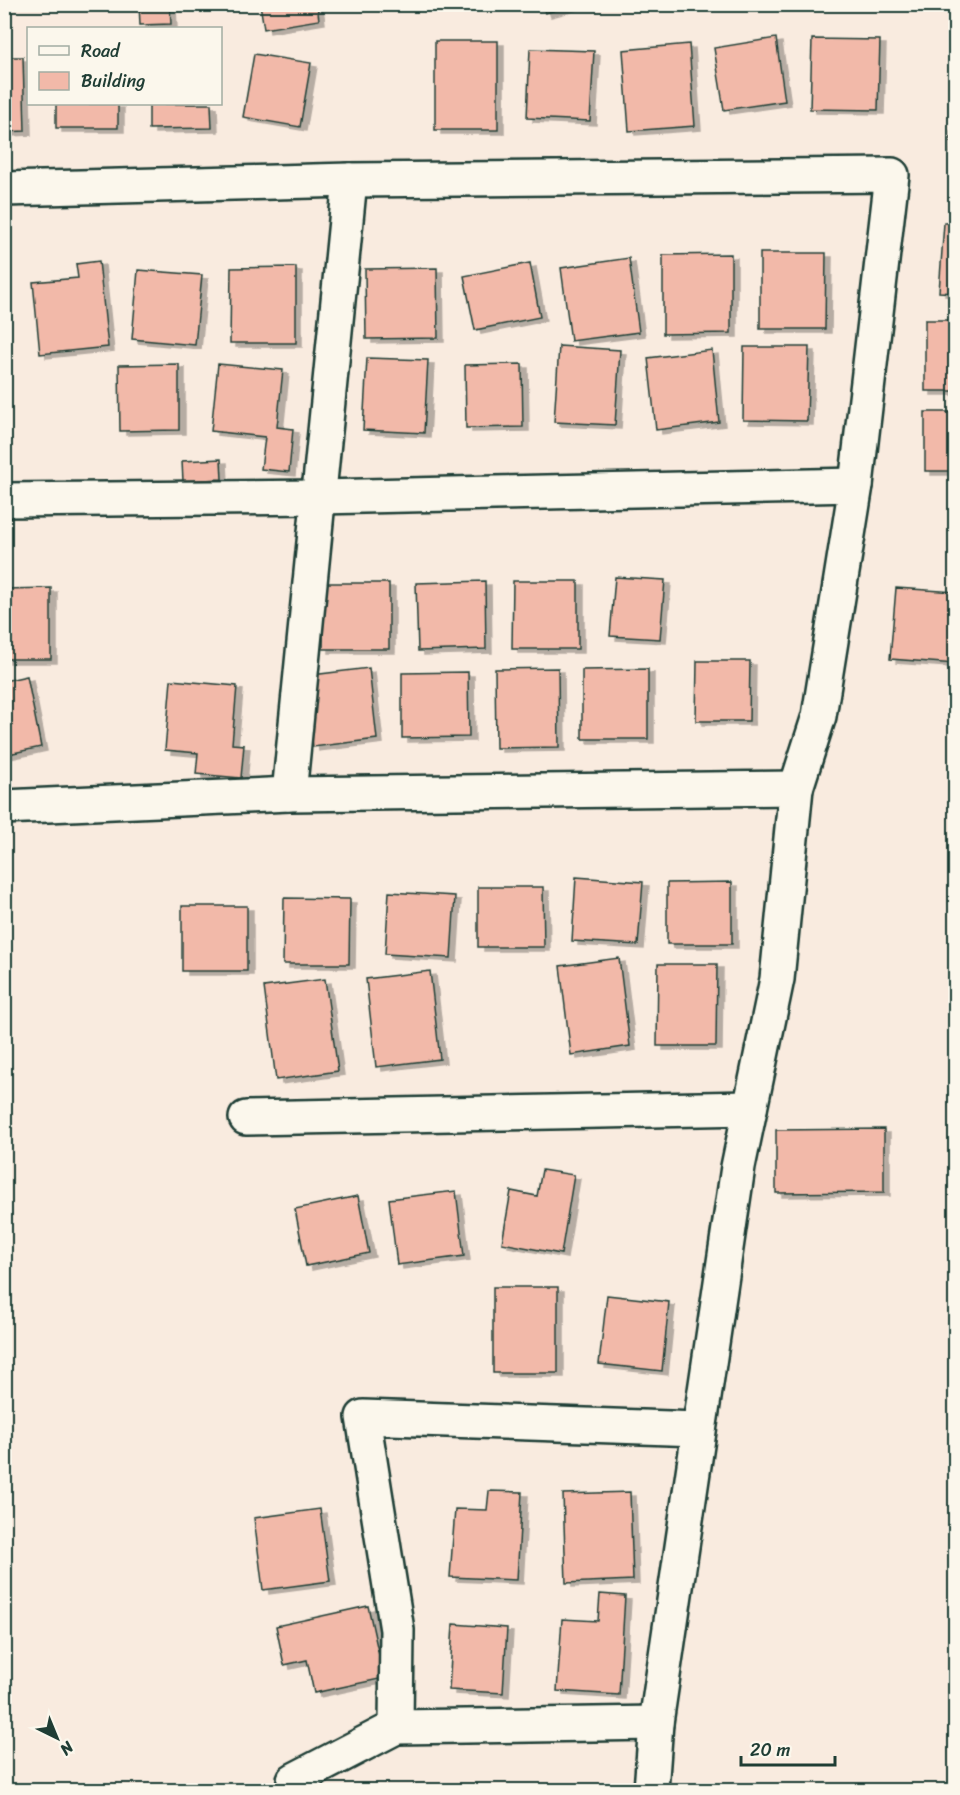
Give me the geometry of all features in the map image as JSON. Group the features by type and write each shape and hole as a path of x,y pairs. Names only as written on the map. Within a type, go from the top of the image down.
{"street":[{"path":"4,189 350,180 892,175 856,485 819,716 796,788 777,979 738,1167 656,1723 651,1791"},
{"path":"290,794 350,180"},
{"path":"4,500 320,497 856,485"},
{"path":"4,807 290,794 796,788"},
{"path":"246,1118 750,1108"},
{"path":"396,1727 397,1630 363,1417 698,1429"},
{"path":"294,1791 294,1780 396,1727 656,1723"}],"building":[{"path":"139,4 170,4 171,24 140,25"},
{"path":"260,4 317,4 319,20 264,29"},
{"path":"542,4 579,4 545,13"},
{"path":"776,38 785,101 724,110 714,48"},
{"path":"812,39 880,40 878,110 810,109"},
{"path":"435,41 498,41 498,130 435,130"},
{"path":"689,44 695,126 629,131 623,50"},
{"path":"530,49 594,51 590,121 527,118"},
{"path":"254,54 311,63 300,127 243,117"},
{"path":"4,57 23,57 25,131 4,132"},
{"path":"56,105 118,105 118,128 56,128"},
{"path":"149,105 211,105 212,128 149,129"},
{"path":"951,131 956,131 956,201 950,201"},
{"path":"944,223 956,223 956,293 939,292"},
{"path":"760,253 826,253 825,329 760,329"},
{"path":"731,254 731,333 663,334 663,255"},
{"path":"629,258 639,332 571,341 561,268"},
{"path":"99,261 108,347 40,354 33,282 78,278 76,264"},
{"path":"530,263 540,317 475,330 464,276"},
{"path":"296,267 296,343 230,343 231,268"},
{"path":"437,268 438,338 366,339 365,269"},
{"path":"138,270 202,275 195,345 132,339"},
{"path":"925,320 956,320 956,391 925,391"},
{"path":"559,346 620,350 615,425 554,422"},
{"path":"744,347 809,347 807,421 743,420"},
{"path":"712,350 719,422 656,430 648,358"},
{"path":"367,358 428,360 424,433 363,430"},
{"path":"179,364 179,430 120,431 119,365"},
{"path":"218,364 283,370 277,427 293,429 289,472 261,469 265,437 211,431"},
{"path":"522,364 523,427 466,428 465,365"},
{"path":"925,412 956,412 956,471 925,471"},
{"path":"221,459 222,479 183,481 182,461"},
{"path":"615,577 665,580 660,639 610,636"},
{"path":"485,581 486,649 418,651 416,583"},
{"path":"513,581 578,581 578,649 512,649"},
{"path":"324,583 389,583 389,649 323,649"},
{"path":"51,588 51,659 4,659 4,589"},
{"path":"896,588 956,592 956,664 890,659"},
{"path":"697,661 750,661 749,721 696,721"},
{"path":"369,668 377,739 313,747 304,676"},
{"path":"558,668 559,747 496,748 495,669"},
{"path":"648,669 648,739 582,739 582,670"},
{"path":"468,672 469,737 402,738 402,673"},
{"path":"27,676 41,747 4,755 4,681"},
{"path":"171,680 237,686 232,744 244,745 241,778 196,774 198,753 165,750"},
{"path":"576,877 643,882 638,945 572,941"},
{"path":"732,882 732,944 667,944 667,883"},
{"path":"478,887 543,887 544,947 478,947"},
{"path":"389,892 455,896 451,958 385,954"},
{"path":"284,898 350,899 349,964 283,964"},
{"path":"182,906 247,906 247,971 182,971"},
{"path":"619,958 630,1046 571,1055 560,966"},
{"path":"658,964 717,964 716,1046 657,1046"},
{"path":"430,971 440,1059 376,1067 366,979"},
{"path":"325,979 338,1071 276,1080 264,987"},
{"path":"884,1129 884,1192 776,1193 776,1130"},
{"path":"542,1170 574,1175 561,1254 502,1243 511,1191 537,1196"},
{"path":"456,1191 464,1256 397,1265 389,1199"},
{"path":"358,1196 369,1253 306,1266 295,1209"},
{"path":"493,1287 558,1287 558,1373 493,1373"},
{"path":"607,1295 669,1302 662,1371 599,1364"},
{"path":"489,1491 522,1492 517,1580 450,1577 455,1509 487,1510"},
{"path":"630,1492 633,1580 566,1583 563,1494"},
{"path":"320,1509 330,1581 263,1590 254,1518"},
{"path":"600,1594 625,1596 619,1695 557,1691 562,1619 598,1621"},
{"path":"368,1606 384,1678 314,1693 307,1660 284,1665 276,1626"},
{"path":"453,1624 507,1628 503,1693 449,1690"}]}
